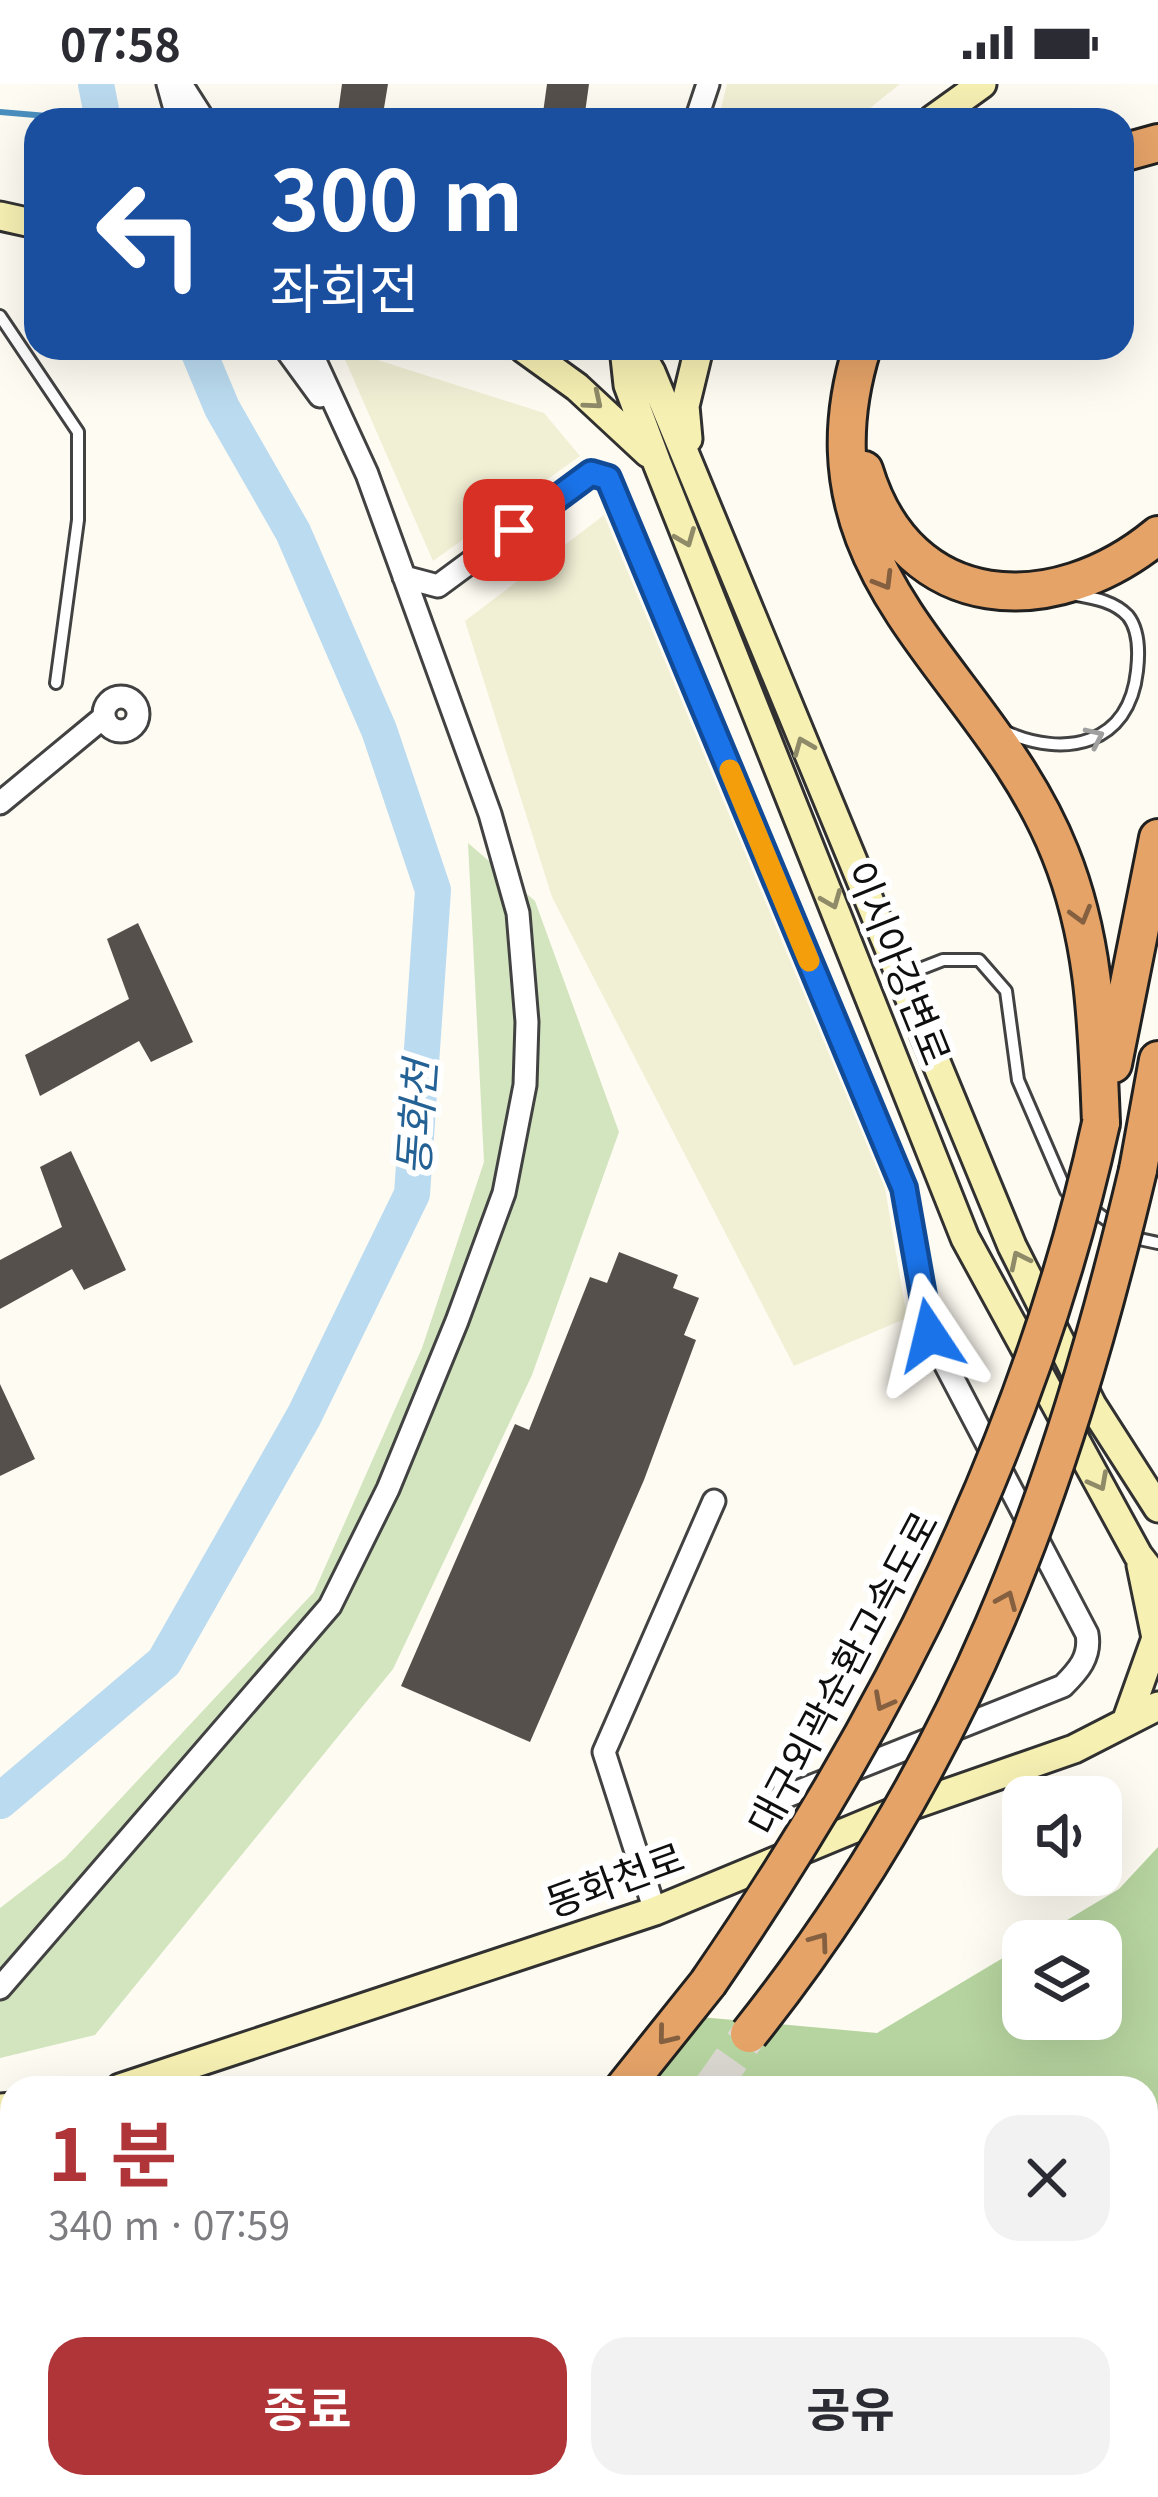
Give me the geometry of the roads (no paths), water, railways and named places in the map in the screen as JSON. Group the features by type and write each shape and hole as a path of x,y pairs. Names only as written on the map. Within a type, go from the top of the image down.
{"highway":[{"path":"858,360 844,451 861,534 908,619 1032,794 1082,915 1096,985 1101,1123"},
{"path":"876,360 861,410 863,468 880,515 917,556 954,579 984,590 1053,591 1106,572 1158,535"},
{"name":"대구외곽순환고속도로","path":"634,2076 708,1984 784,1873 930,1614 1043,1343 1101,1123 1158,838"},
{"path":"748,2034 855,1891 958,1711 1052,1486 1099,1337 1158,1060"}],"main road":[{"path":"949,108 982,84"},
{"path":"539,360 629,430 657,463"},
{"name":"이시아강변로","path":"625,360 628,385 657,463 965,1238 1138,1555 1158,1581"},
{"name":"이시아강변로","path":"644,360 1012,1246 1092,1405 1158,1508"},
{"path":"692,479 685,406 696,360"},
{"path":"1126,1722 1156,1638 1154,1611 1138,1555"},
{"name":"동화천로","path":"156,2076 655,1911 896,1811 1074,1749 1158,1710"}],"street":[{"path":"294,360 346,429"},
{"path":"0,1988 330,1606 388,1489 504,1192 525,1085 527,1022 518,913 490,814 404,577 314,360"},
{"path":"404,577 438,586 591,473 608,478 904,1188 930,1335 1087,1634 1089,1647 1081,1668 1063,1686 777,1800"},
{"path":"0,803 104,717"},
{"path":"655,1911 604,1752 715,1501"}],"lane":[{"path":"0,316 24,352"},
{"path":"30,360 78,432 78,520 56,683"},
{"path":"985,722 1023,740 1071,746 1110,732 1123,715 1138,658 1132,621 1098,599 1053,591"},
{"path":"898,978 943,960 979,960 1006,991 1018,1080 1066,1191 1130,1237 1158,1243"}],"waterway":[{"name":"동화천","path":"96,84 101,108"},
{"path":"0,112 24,114"},
{"name":"동화천","path":"0,1801 164,1662 304,1416 412,1194 433,890 379,730 293,532 222,408 202,360"}],"tunnel":[{"path":"719,2076 749,2034"}]}
